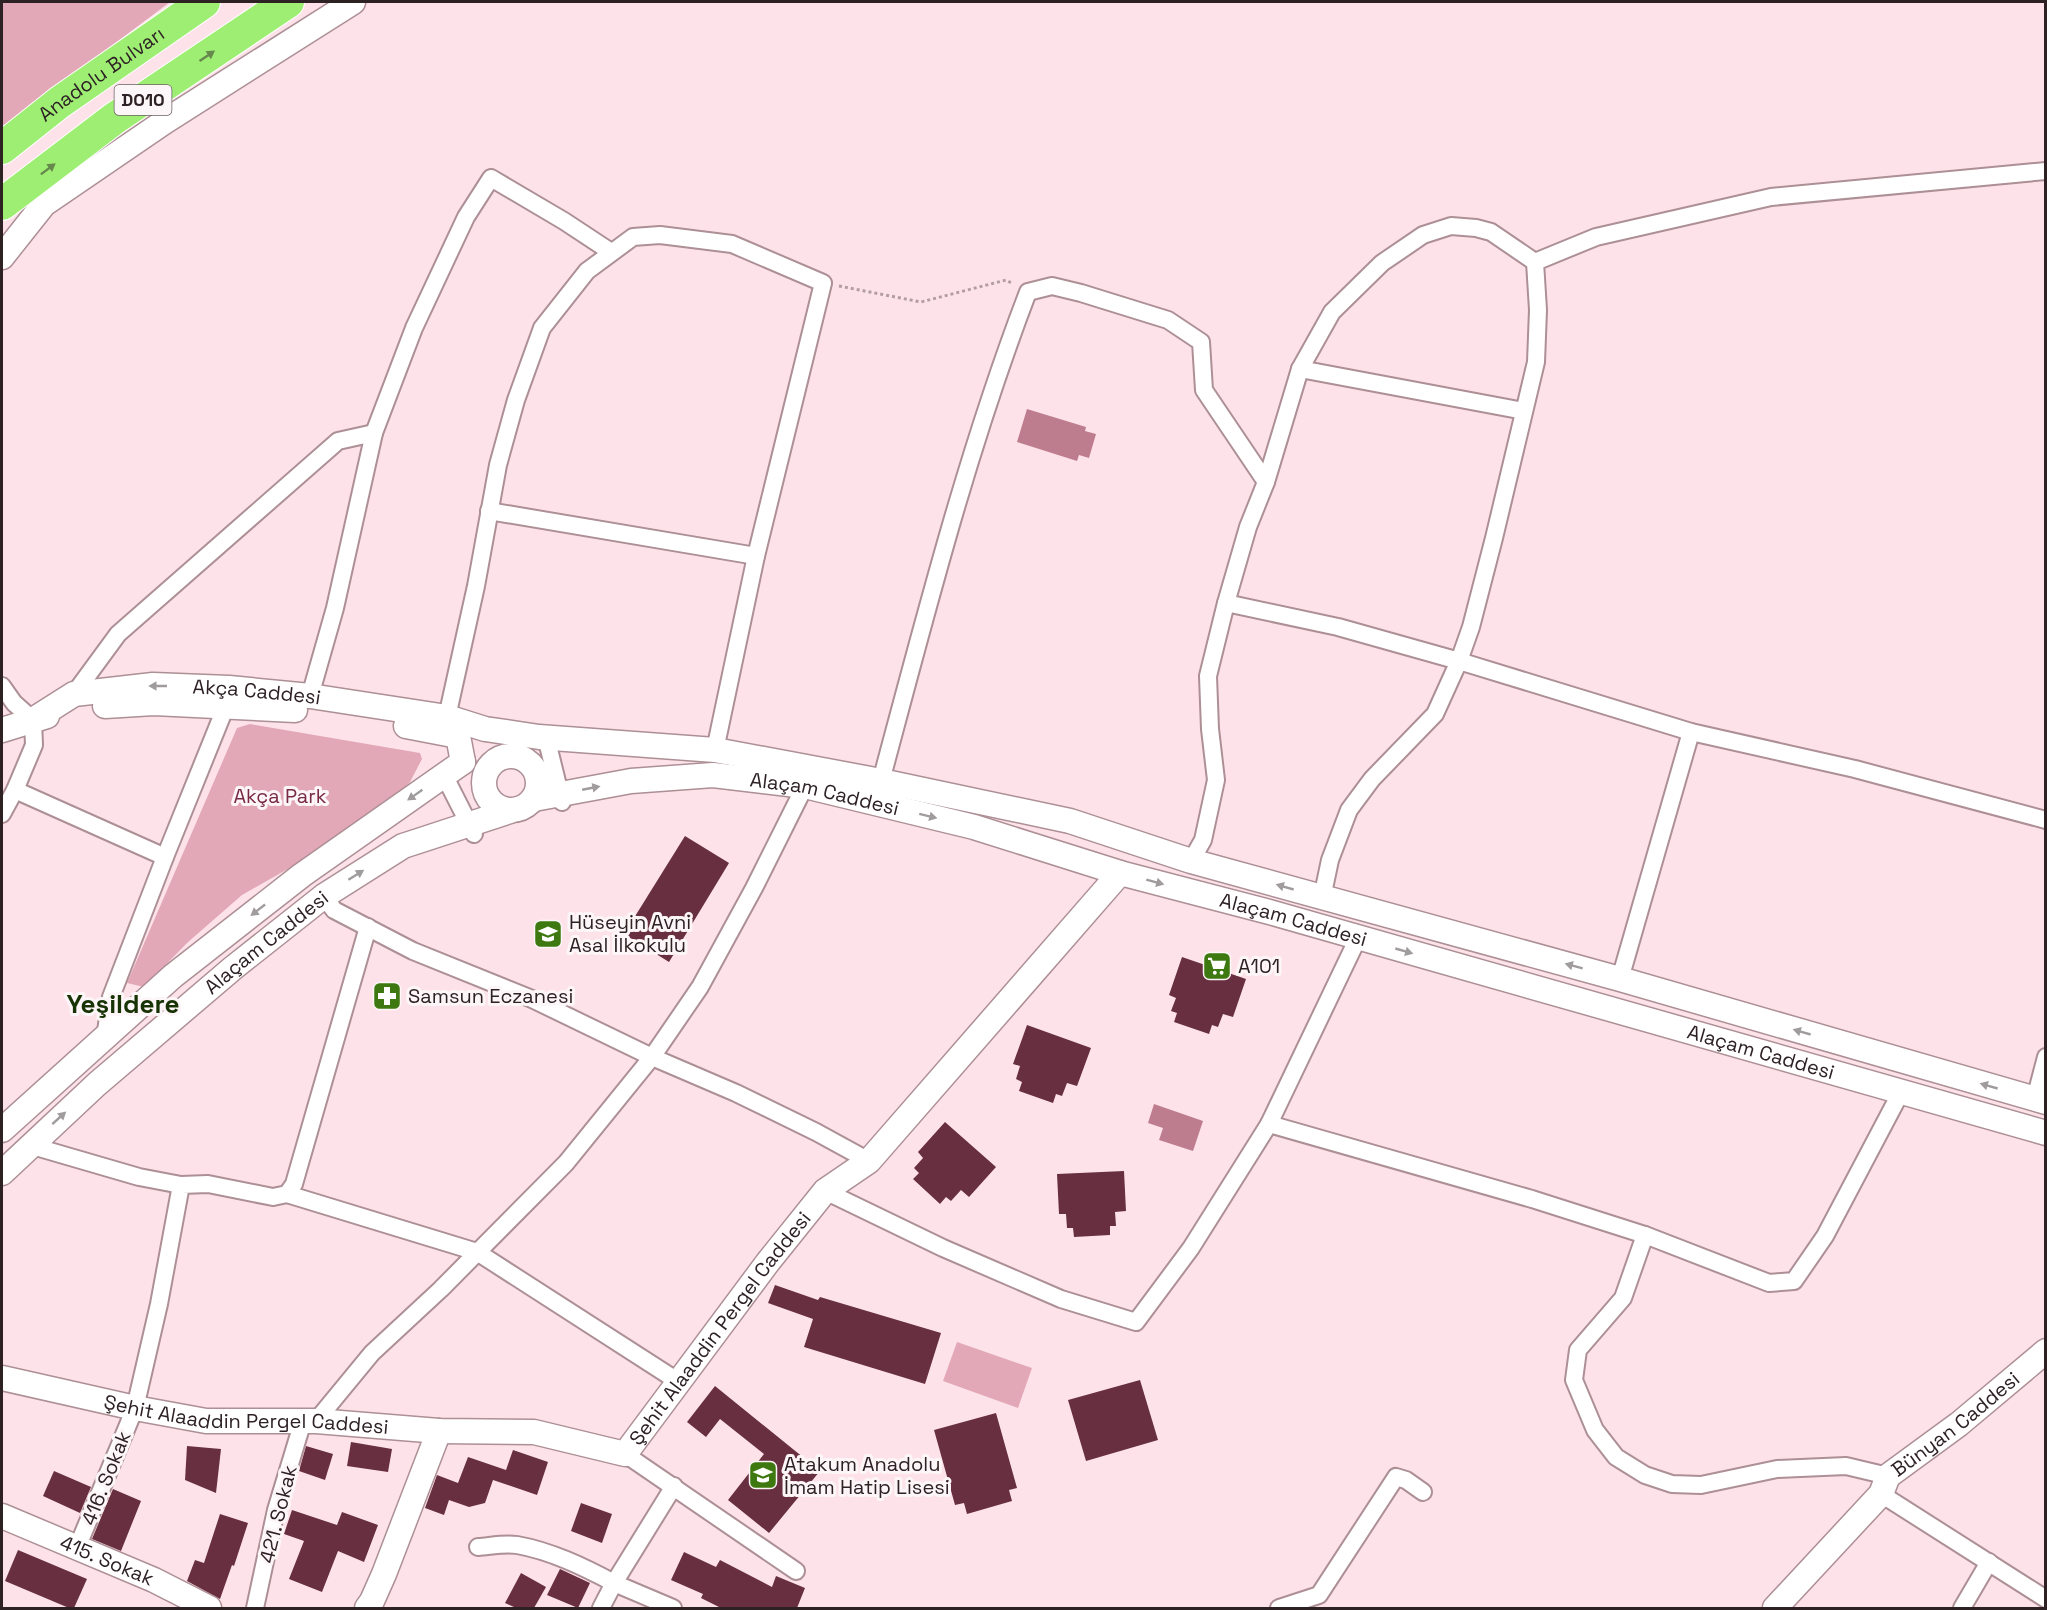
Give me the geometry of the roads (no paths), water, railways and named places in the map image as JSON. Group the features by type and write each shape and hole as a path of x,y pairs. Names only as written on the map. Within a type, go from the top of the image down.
{"highway":[{"name":"Anadolu Bulvarı","path":"2,148 60,102 204,2"},
{"name":"D010","path":"2,204 115,118 288,2"}],"main road":[{"path":"2,257 44,204 164,122 353,2"},
{"name":"Akça Caddesi","path":"33,720 74,694 153,685 229,688 414,722 447,717 486,729 542,737"},
{"name":"Akça Caddesi","path":"2,730 79,708 154,703 226,706 309,703"},
{"path":"414,722 458,736 463,762 490,765 506,756 524,759 536,772 537,791 534,799 519,810 501,809 487,798 484,790 483,781 490,765"},
{"path":"515,756 542,737"},
{"name":"Alaçam Caddesi","path":"542,737 715,750 880,780 1070,821 1191,861 1620,979 2041,1101"},
{"name":"Alaçam Caddesi","path":"2,1130 173,976 302,875 463,762"},
{"name":"Alaçam Caddesi","path":"534,799 561,799 631,781 713,775 805,786 974,827 1120,873 2046,1133"},
{"name":"Alaçam Caddesi","path":"2,1173 29,1145 97,1084 224,975 324,896 403,846 472,829 510,811"},
{"name":"Şehit Alaaddin Pergel Caddesi","path":"2,1378 135,1408 206,1421 310,1421 439,1431 534,1432 625,1454 768,1262 825,1191 869,1161 1120,873"},
{"name":"Bünyan Caddesi","path":"1775,1608 1884,1485 2046,1351"},
{"path":"367,1608 384,1574 439,1431"},
{"name":"415. Sokak","path":"2,1516 154,1580 209,1608"}],"street":[{"path":"1535,262 1596,237 1771,196 2046,171"},
{"path":"309,703 335,608 374,433 419,318 466,217 491,178 611,252"},
{"path":"1191,861 1203,840 1216,780 1210,729 1208,676 1226,603 1248,527 1266,482 1300,369 1332,312 1382,263 1423,235 1451,226 1491,232 1535,262"},
{"path":"447,717 476,586 498,465 516,400 542,328 587,271 611,252 633,237 660,235 732,244 823,283 756,556 715,750"},
{"path":"1322,897 1330,860 1349,810 1372,779 1435,714 1459,661 1479,593 1536,362 1538,310 1535,262"},
{"path":"880,780 937,573 1004,353 1028,292 1052,285 1081,293 1168,320 1201,342 1204,390 1266,482"},
{"path":"1300,369 1524,411"},
{"path":"74,694 118,634 338,441 374,433"},
{"path":"489,511 756,556"},
{"path":"1226,603 1338,627 1459,661 1691,732 1855,769 2046,820"},
{"path":"2,686 14,703 33,720 34,745 2,814"},
{"path":"105,1039 111,997 226,706"},
{"path":"1620,979 1691,732"},
{"path":"542,737 561,799"},
{"path":"444,775 472,829"},
{"path":"310,1421 372,1353 441,1289 566,1163 652,1057 700,987 805,786"},
{"path":"15,790 165,857"},
{"path":"324,896 334,910 413,951 532,999 652,1057 736,1093 869,1161"},
{"path":"287,1194 294,1184 368,927"},
{"path":"825,1191 943,1248 1061,1299 1136,1322 1191,1248 1269,1124 1358,938"},
{"path":"2041,1101 2046,1057"},
{"path":"1269,1124 1533,1199 1645,1235 1769,1283 1794,1281 1825,1236 1901,1092"},
{"path":"29,1145 139,1177 181,1185 208,1184 273,1197 287,1194 477,1252 679,1382"},
{"name":"416. Sokak","path":"77,1548 135,1408 159,1304 181,1185"},
{"path":"1645,1235 1623,1298 1578,1350 1574,1380 1595,1430 1616,1457 1645,1475 1672,1484 1701,1485 1777,1469 1846,1466 1884,1485 1989,1562 2046,1599"},
{"name":"421. Sokak","path":"255,1608 276,1510 310,1421"},
{"path":"625,1454 796,1571"},
{"path":"1279,1608 1319,1595 1396,1478 1406,1480 1423,1492"},
{"path":"601,1608 674,1486"},
{"path":"478,1547 514,1545 543,1551 673,1608"},
{"path":"1962,1608 1989,1562"}],"place":[{"name":"Hüseyin Avni Asal İlkokulu","path":"548,934"},
{"name":"A101","path":"1217,966"},
{"name":"Samsun Eczanesi","path":"387,996"},
{"name":"Atakum Anadolu İmam Hatip Lisesi","path":"763,1475"}],"district":[{"name":"Yeşildere","path":"123,1004"}],"park label":[{"name":"Akça Park","path":"280,796"}]}
